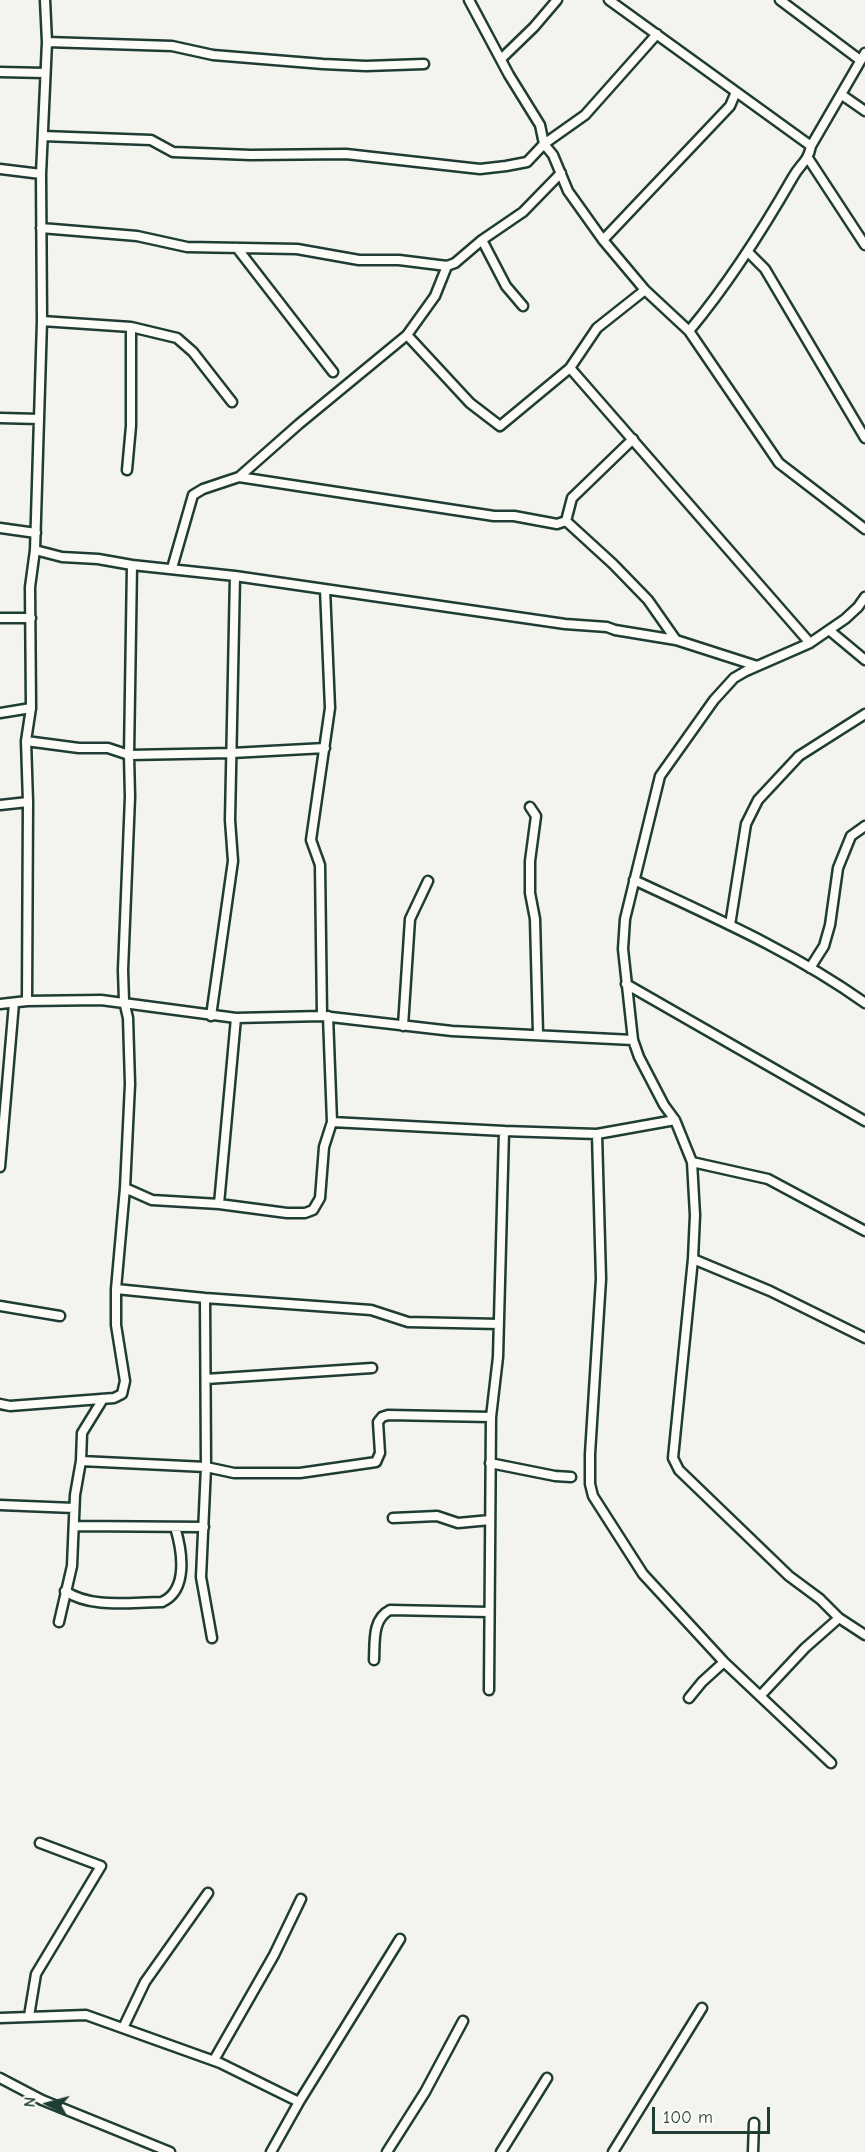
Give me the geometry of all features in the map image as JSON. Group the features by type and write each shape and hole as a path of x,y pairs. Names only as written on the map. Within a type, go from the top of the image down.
{"street":[{"path":"27,1000 26,741 31,708 30,586 36,533 42,321 41,174 47,42 45,0"},
{"path":"469,0 540,125 544,144 553,155 568,191 603,240 645,290 689,331 779,463 865,529"},
{"path":"501,59 534,27 557,0"},
{"path":"609,0 811,146"},
{"path":"689,331 710,306 748,252 795,172 808,158 811,146 863,56 780,0"},
{"path":"43,136 151,140 173,152 250,155 346,154 480,169 527,162 544,144 585,115 657,34"},
{"path":"47,42 172,46 213,55 323,64 366,66 424,64"},
{"path":"0,72 45,72"},
{"path":"603,240 730,106 736,92"},
{"path":"842,95 865,111"},
{"path":"808,158 865,245"},
{"path":"0,169 41,174"},
{"path":"41,228 137,236 188,247 297,249 359,260 399,260 447,266 455,263 482,240 523,212 561,173"},
{"path":"482,240 506,286 523,306"},
{"path":"237,248 333,372"},
{"path":"748,252 765,269 865,438"},
{"path":"172,568 193,495 239,477 298,424 407,335 435,296 447,266"},
{"path":"407,335 470,403 500,426 570,368 597,328 645,290"},
{"path":"42,321 131,327 177,338 194,352 232,402"},
{"path":"127,470 131,426 131,327"},
{"path":"570,368 753,581 810,643"},
{"path":"0,418 39,419"},
{"path":"566,521 572,498 633,439"},
{"path":"239,477 494,516 514,516 557,524 566,521"},
{"path":"566,521 648,600 676,640"},
{"path":"0,528 36,533"},
{"path":"35,550 62,557 98,559 235,576 565,624 607,627 676,640 757,666"},
{"path":"0,1404 10,1406 114,1398 122,1394 126,1381 116,1325 116,1288 125,1188 130,1084 128,1018 124,1001 130,797 132,565"},
{"path":"212,1016 233,861 230,820 235,576"},
{"path":"125,1188 152,1200 219,1204 287,1213 306,1213 313,1210 320,1198 324,1147 332,1122 325,1016 320,865 311,840 330,708 325,589"},
{"path":"865,597 858,607 810,643 734,678 714,700 660,776 625,919 623,949 633,1040 639,1057 664,1105 675,1120 692,1162 695,1215 693,1259 674,1458 679,1470 789,1576 820,1599 839,1618 865,1635"},
{"path":"0,618 31,618"},
{"path":"829,630 865,660"},
{"path":"0,713 31,708"},
{"path":"730,925 746,824 758,800 799,756 865,714"},
{"path":"26,741 79,748 108,748 129,755 325,748"},
{"path":"0,805 28,802"},
{"path":"530,807 536,816 530,861 535,919 538,1034"},
{"path":"810,968 824,946 830,925 838,868 851,836 865,826"},
{"path":"634,880 730,925 810,968 865,1003"},
{"path":"403,1026 410,919 428,881"},
{"path":"626,984 865,1121"},
{"path":"0,1004 27,1000 91,999 124,1001 236,1018 325,1016 496,1034 538,1034 577,1039 633,1040"},
{"path":"0,1167 14,1003"},
{"path":"219,1204 236,1018"},
{"path":"332,1122 597,1134 675,1120"},
{"path":"489,1690 491,1417 498,1357 504,1131"},
{"path":"597,1134 601,1279 590,1454 590,1484 593,1496 643,1574 724,1662 831,1763"},
{"path":"692,1162 768,1179 865,1231"},
{"path":"693,1259 770,1291 865,1338"},
{"path":"116,1288 205,1298 371,1310 408,1322 499,1324"},
{"path":"205,1298 206,1467 201,1577 212,1638"},
{"path":"0,1305 60,1316"},
{"path":"206,1379 372,1368"},
{"path":"59,1622 72,1566 74,1508 81,1461 82,1433 103,1399"},
{"path":"81,1461 206,1467 234,1473 300,1473 376,1462 380,1453 378,1422 382,1417 491,1417"},
{"path":"490,1463 571,1477"},
{"path":"0,1506 74,1508"},
{"path":"393,1518 437,1516 458,1523 490,1520"},
{"path":"74,1526 204,1527"},
{"path":"65,1591 95,1602 162,1602 170,1598 178,1586 182,1568 179,1539 175,1527"},
{"path":"374,1660 378,1620 382,1614 390,1610 489,1612"},
{"path":"761,1695 805,1648 839,1618"},
{"path":"689,1698 702,1682 724,1662"},
{"path":"29,2016 32,1986 36,1974 101,1866 40,1844"},
{"path":"123,2028 145,1982 208,1893"},
{"path":"214,2060 274,1955 301,1899"},
{"path":"271,2152 299,2102 400,1939"},
{"path":"613,2152 702,2008"},
{"path":"0,2018 86,2015 214,2060 299,2102"},
{"path":"387,2152 425,2092 464,2021"},
{"path":"0,2078 42,2100 170,2152"},
{"path":"501,2152 547,2078"},
{"path":"753,2152 754,2123"}]}
